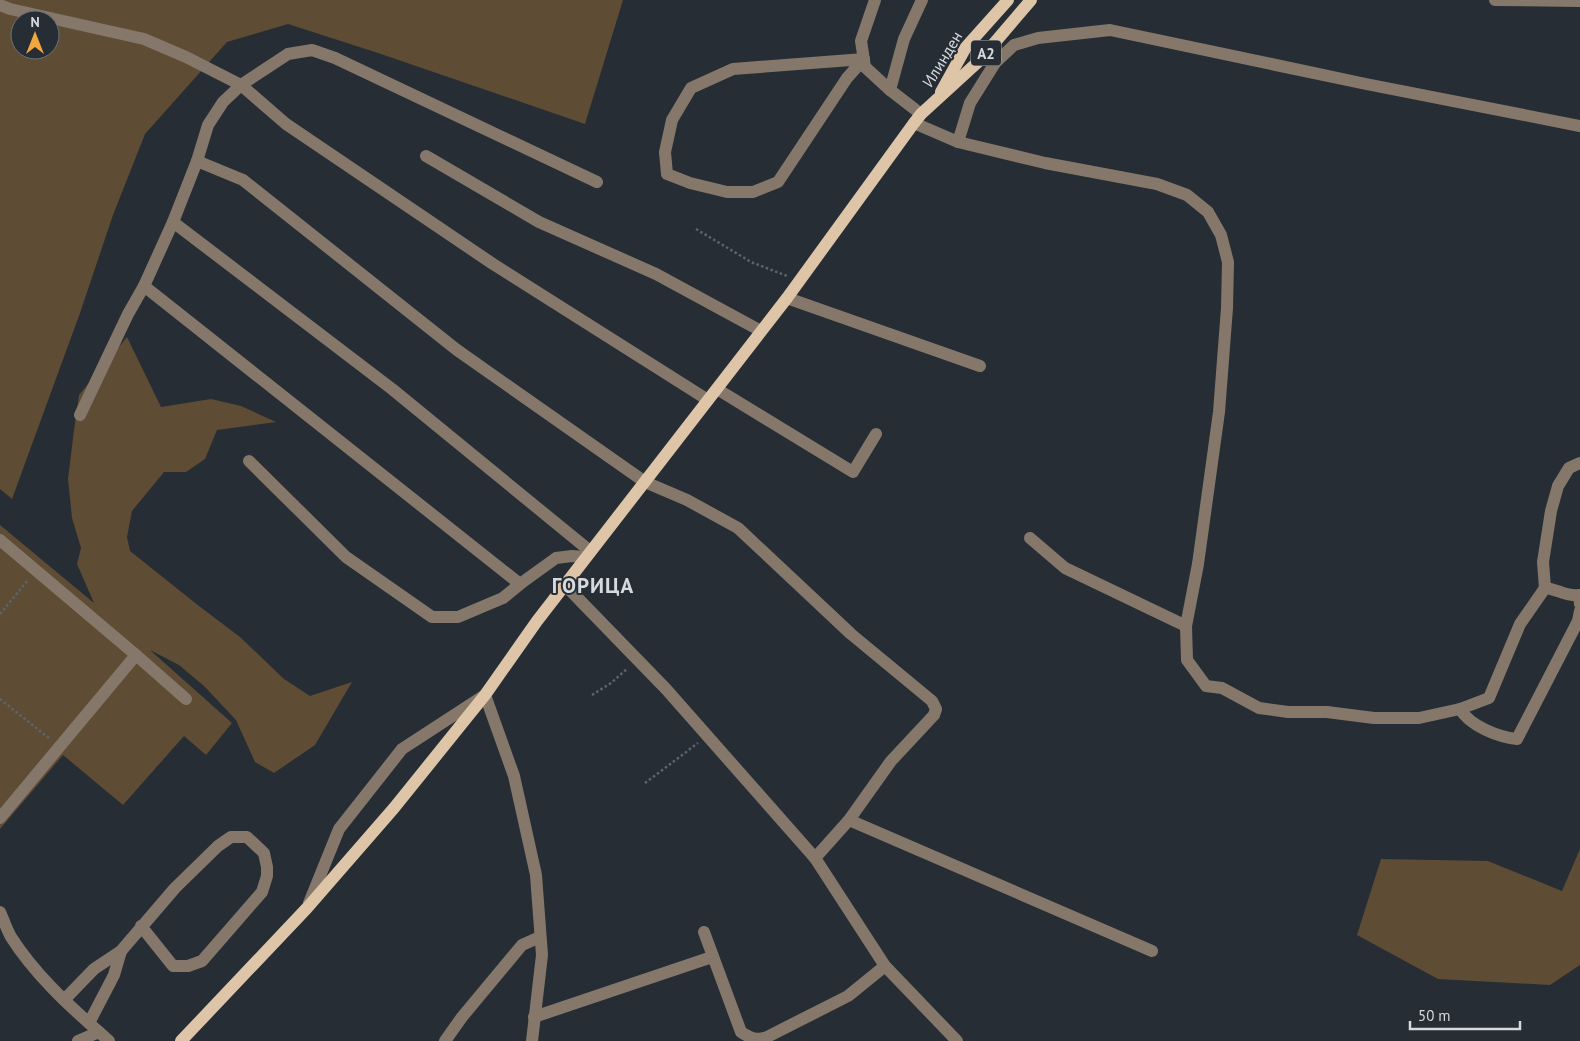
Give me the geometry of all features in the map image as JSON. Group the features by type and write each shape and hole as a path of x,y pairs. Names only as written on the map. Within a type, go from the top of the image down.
{"main road":[{"name":"Илинден","path":"936,100 966,47 1008,0"},
{"name":"Илинден","path":"936,100 979,61 1031,0"},
{"name":"A2","path":"181,1041 307,908 394,808 486,695 537,621 787,298 918,119 936,100"}],"street":[{"path":"875,0 861,40 865,67 918,119 958,142 1045,164 1157,184 1186,195 1208,212 1221,235 1228,262 1227,308 1219,412 1198,564 1186,626 1188,660 1206,686 1222,688 1259,708 1288,712 1327,712 1374,718 1419,718 1460,709 1489,698 1520,624 1545,588 1543,562 1551,512 1558,486 1569,468 1580,463"},
{"path":"890,90 904,39 922,0"},
{"path":"1496,0 1580,1"},
{"path":"0,5 10,9 144,39 186,57 241,85 286,124 493,264 708,400"},
{"path":"958,142 970,104 995,63 1014,45 1038,38 1110,30 1356,82 1580,126"},
{"path":"80,415 128,314 144,286 173,222 197,161 208,125 224,102 241,85 288,54 312,50 335,58 597,182"},
{"path":"864,59 847,78 778,182 753,192 727,192 690,183 667,174 665,152 672,120 691,88 733,69 864,59"},
{"path":"426,156 539,222 656,274 761,331"},
{"path":"197,161 243,180 457,350 645,482 687,500 738,528 850,634 932,702 936,709 934,716 891,762 849,820 815,858"},
{"path":"173,222 392,388 588,554"},
{"path":"144,286 520,584"},
{"path":"787,298 980,366"},
{"path":"717,388 853,472 876,434"},
{"path":"249,461 346,557 432,617 458,617 503,598 556,558 588,554"},
{"path":"1030,538 1065,568 1186,626"},
{"path":"0,540 186,699"},
{"path":"565,585 707,736 815,858 885,966 957,1041"},
{"path":"1545,588 1556,589 1580,598"},
{"path":"1460,709 1464,716 1502,738 1517,739 1578,621 1580,611"},
{"path":"0,818 136,655"},
{"path":"307,908 339,829 402,750 486,695 514,776 536,875 542,955 532,1041"},
{"path":"849,820 1152,950"},
{"path":"64,1000 94,969 121,950 141,926 175,888 212,852 231,837 247,837 264,853 268,866 268,876 262,892 202,961 188,966 173,966 141,926"},
{"path":"0,912 11,937 41,976 109,1041"},
{"path":"704,932 741,1032 750,1038 768,1039 848,996 885,966"},
{"path":"445,1041 462,1017 522,945 540,937"},
{"path":"89,1022 114,975 121,950"},
{"path":"534,1017 712,957"},
{"path":"78,1041 99,1032"}],"path":[{"path":"696,229 751,262 800,280"},
{"path":"0,614 36,571"},
{"path":"592,695 611,683 637,660"},
{"path":"0,699 60,747"},
{"path":"645,783 707,736"}],"shaded area":[{"path":"0,0 623,0 585,124 288,24 227,42 145,134 113,215 80,313 12,499 0,489"},
{"path":"127,337 161,407 211,399 241,406 276,422 217,430 205,459 186,472 164,472 132,511 127,537 130,551 240,637 284,679 310,696 352,682 315,745 274,773 255,762 236,720 204,686 179,665 150,650 232,723 206,755 184,736 123,805 63,755 0,829 0,525 94,603 77,564 81,548 72,518 68,479 74,430 79,395"},
{"path":"1580,849 1580,965 1550,985 1438,979 1357,935 1381,859 1488,861 1562,891"}],"district":[{"name":"ГОРИЦА","path":"593,585"}]}
